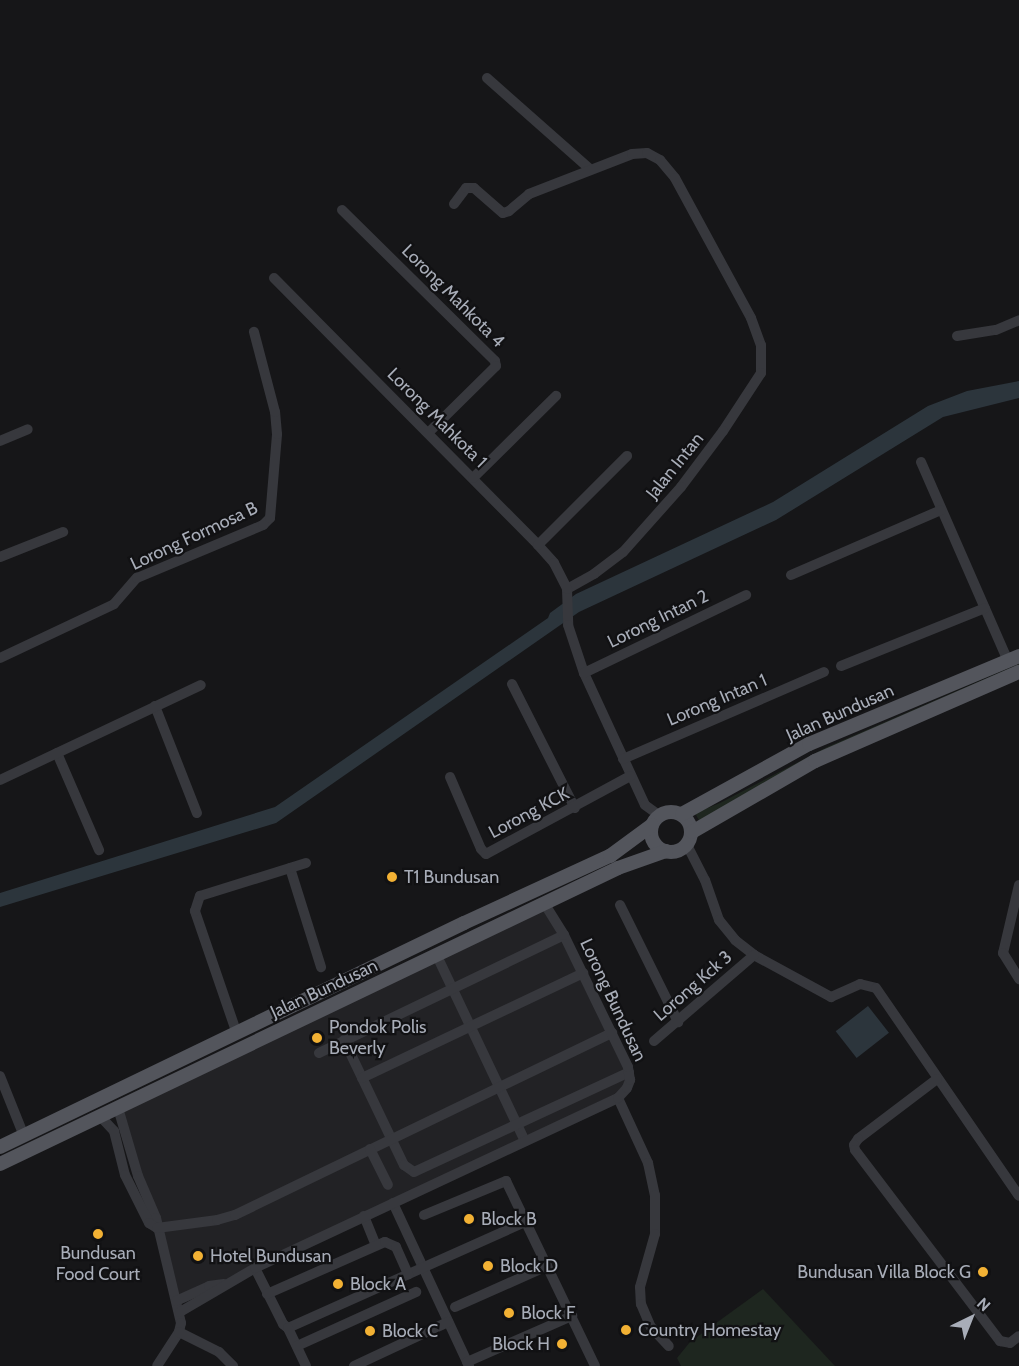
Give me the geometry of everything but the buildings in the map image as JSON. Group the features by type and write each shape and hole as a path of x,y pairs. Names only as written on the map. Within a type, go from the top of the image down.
{"main road":[{"name":"Jalan Bundusan","path":"682,814 809,744 1013,658"},
{"name":"Jalan Bundusan","path":"692,832 815,761 1019,672"},
{"path":"670,811 682,814 691,825 692,832 687,845 677,851 660,849 652,838 656,820 670,811"},
{"name":"Jalan Bundusan","path":"0,1147 236,1032 610,856 656,820"},
{"name":"Jalan Bundusan","path":"0,1164 618,868 666,851"},
{"path":"48,1125 105,1106 118,1108"}],"street":[{"path":"454,204 466,188 474,188 502,213 509,211 529,194 590,169 487,78"},
{"name":"Jalan Intan","path":"567,593 594,574 630,543 681,487 723,431 761,374 761,345 751,318 675,178 660,160 647,153 632,154 590,169"},
{"name":"Lorong Mahkota 4","path":"342,210 495,360 496,366 428,433"},
{"name":"Lorong Mahkota 1","path":"274,278 538,545 558,568 567,593"},
{"path":"957,336 996,330 1019,320"},
{"name":"Lorong Formosa B","path":"0,658 114,604 137,578 263,525 270,518 276,446 275,412 254,332"},
{"path":"472,478 556,396"},
{"path":"0,441 28,429"},
{"path":"538,545 627,456"},
{"path":"921,462 985,608 1013,658"},
{"path":"790,575 941,510"},
{"path":"0,557 63,532"},
{"path":"567,593 568,626 584,673 630,776 645,805 656,820"},
{"name":"Lorong Intan 2","path":"584,673 746,595"},
{"path":"842,666 985,608"},
{"name":"Lorong Intan 1","path":"623,759 824,672"},
{"path":"512,684 575,808"},
{"path":"0,780 201,685"},
{"path":"155,706 197,813"},
{"path":"57,753 99,850"},
{"name":"Lorong KCK","path":"450,777 486,854 575,808 630,776"},
{"path":"687,845 705,880 719,920 735,940 754,955 831,997 860,984 876,988 1019,1196"},
{"path":"236,1032 195,911 200,896 306,863"},
{"path":"290,868 321,968"},
{"path":"1019,885 1003,953 1019,979"},
{"name":"Lorong Bundusan","path":"545,904 564,935 629,1072 627,1089 618,1098"},
{"path":"620,904 678,1022"},
{"path":"319,1053 564,935"},
{"name":"Lorong Kck 3","path":"654,1041 754,955"},
{"path":"438,956 525,1141"},
{"path":"362,1078 583,974"},
{"path":"100,1116 114,1131 125,1175 149,1223 157,1228 235,1215 612,1033"},
{"path":"344,1040 406,1169 417,1172 629,1072"},
{"path":"0,1076 24,1136"},
{"path":"937,1079 858,1139 854,1145 855,1150 1000,1341 1010,1343 1019,1336"},
{"path":"180,1312 213,1294 224,1284 255,1268 618,1098 648,1163 655,1195 655,1234 640,1287 640,1304 651,1327 669,1346"},
{"path":"118,1108 138,1176 156,1218 180,1312 179,1332 157,1366"},
{"path":"370,1149 388,1185"},
{"path":"424,1215 502,1180 508,1184 595,1366"},
{"path":"393,1203 468,1364 572,1316"},
{"path":"364,1216 376,1245"},
{"path":"288,1328 527,1221"},
{"path":"267,1294 385,1242 396,1247 408,1274"},
{"path":"455,1307 547,1266"},
{"path":"255,1268 306,1366"},
{"path":"176,1301 209,1286 224,1284"},
{"path":"297,1346 417,1292"},
{"path":"354,1366 448,1322"},
{"path":"179,1332 219,1352 233,1366"}],"shaded area":[{"path":"1019,381 1019,398 943,417 776,520 579,612 276,823 0,907 0,893 275,807 548,618 550,613 576,594 773,502 928,406 967,391"},
{"path":"1019,664 1019,667 801,763 734,800 701,824 695,813 720,803 827,747"},
{"path":"545,904 628,1067 627,1088 181,1304 118,1108"},
{"path":"868,1006 889,1033 857,1058 836,1031"},
{"path":"763,1289 835,1366 681,1366 677,1358 690,1342"}],"place":[{"name":"T1 Bundusan","path":"392,877"},
{"name":"Pondok Polis Beverly","path":"317,1038"},
{"name":"Block B","path":"469,1219"},
{"name":"Bundusan Food Court","path":"98,1234"},
{"name":"Hotel Bundusan","path":"198,1256"},
{"name":"Block D","path":"488,1266"},
{"name":"Bundusan Villa Block G","path":"983,1272"},
{"name":"Block A","path":"338,1284"},
{"name":"Block F","path":"509,1313"},
{"name":"Country Homestay","path":"626,1330"},
{"name":"Block C","path":"370,1331"},
{"name":"Block H","path":"562,1344"}]}
